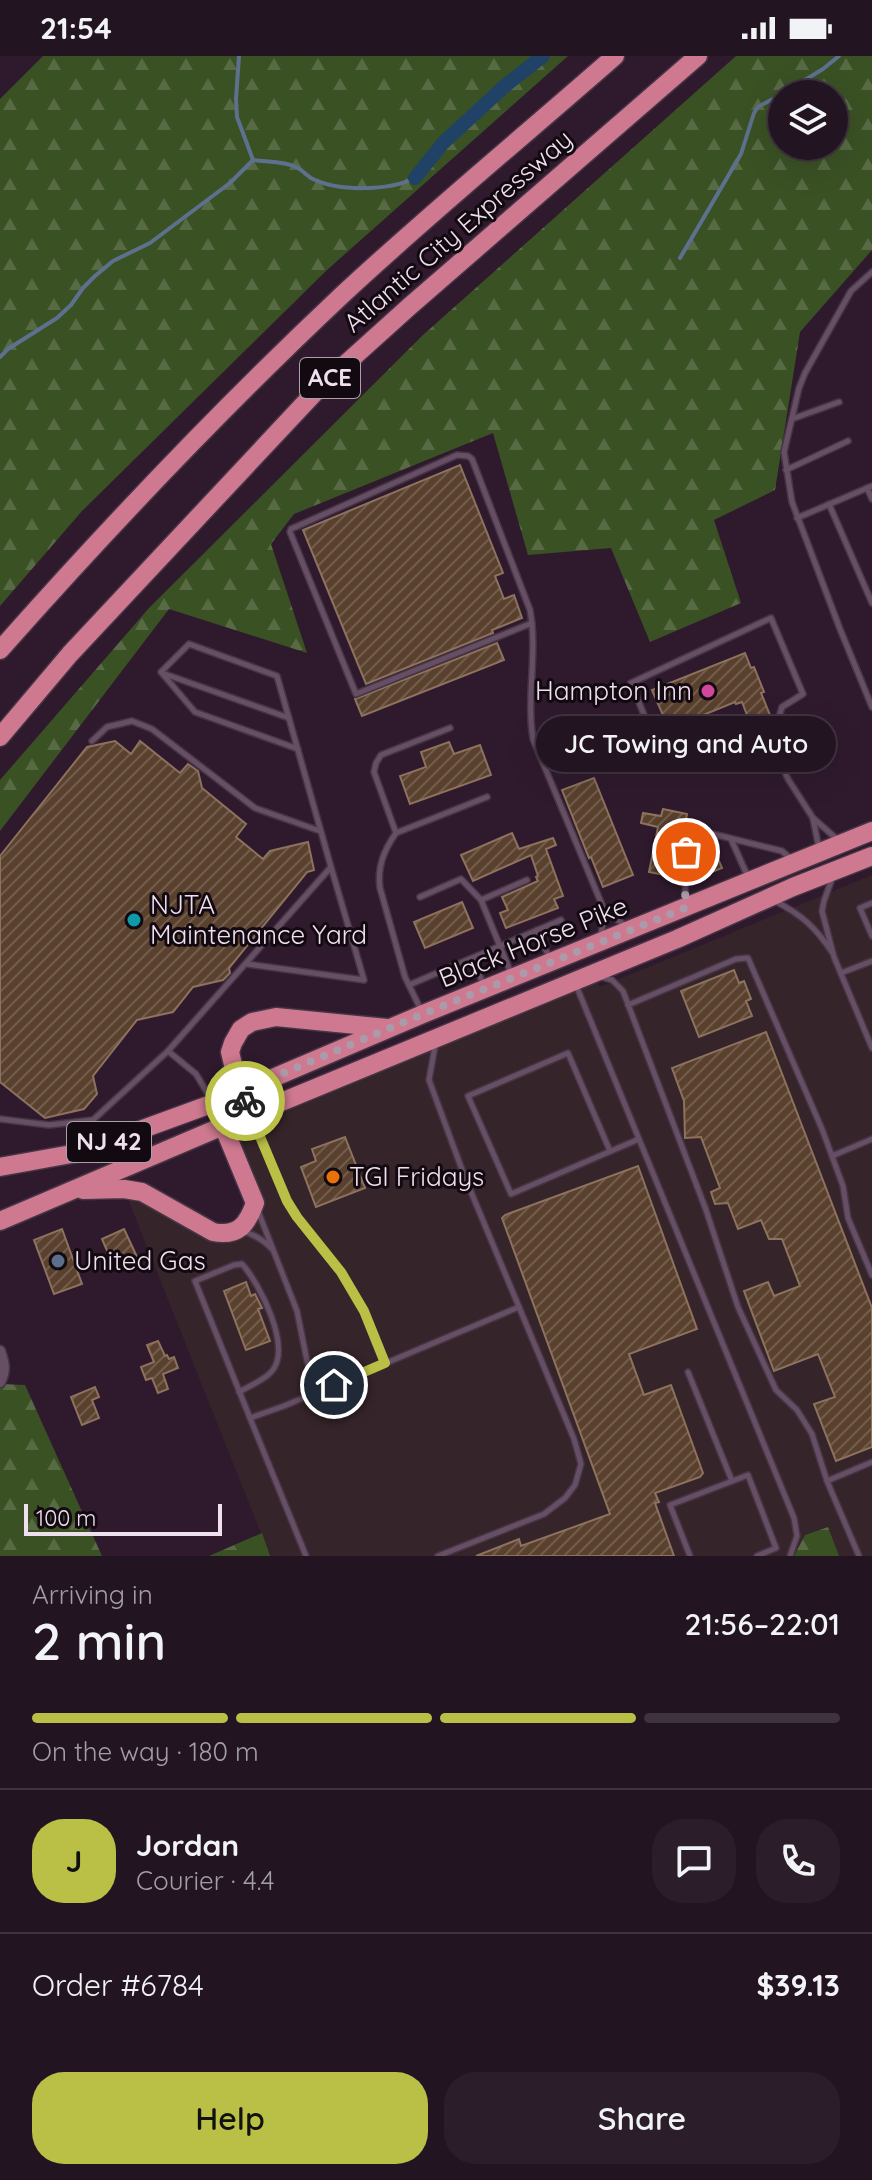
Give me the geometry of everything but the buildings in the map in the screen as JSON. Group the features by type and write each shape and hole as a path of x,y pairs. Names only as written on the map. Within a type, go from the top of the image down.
{"highway":[{"name":"Atlantic City Expressway","path":"0,650 137,500 253,380 355,284 615,56"},
{"name":"Atlantic City Expressway","path":"0,737 70,654 319,388 698,56"},
{"path":"0,748 70,654"},
{"name":"Black Horse Pike","path":"214,1103 423,1014 872,831"},
{"name":"Black Horse Pike","path":"0,1221 872,856"},
{"path":"251,1114 230,1052 241,1029 252,1022 276,1017 390,1028"},
{"path":"72,1190 124,1189 142,1192 213,1232 223,1234 238,1230 248,1222 255,1203 214,1103"},
{"name":"NJ 42","path":"0,1167 77,1153 214,1103"}],"street":[{"path":"0,1351 4,1374 0,1382"}],"lane":[{"path":"872,272 851,291 805,373 784,452 797,518 840,629 870,693 872,707"},
{"path":"791,419 839,402"},
{"path":"786,470 848,441"},
{"path":"532,623 356,694 291,529 457,455 472,459 532,623 530,720 533,739 605,912 600,942"},
{"path":"797,518 870,487 872,499"},
{"path":"829,504 872,603"},
{"path":"772,740 743,731 665,766 631,683 771,618 803,694 782,707 772,740 775,751 788,779 813,818 842,843"},
{"path":"161,672 189,644 277,676 364,980 246,964"},
{"path":"161,672 289,718"},
{"path":"161,672 195,712 298,749"},
{"path":"92,741 107,727 132,721 152,729 255,808 321,831"},
{"path":"396,833 374,772 376,763 381,755 450,728"},
{"path":"423,1014 409,985 378,876 388,845 396,833 487,797"},
{"path":"813,818 819,853"},
{"path":"685,908 686,852 692,840 700,834 782,851 795,863"},
{"path":"731,839 750,882"},
{"path":"0,1119 49,1125 93,1120 168,1051 331,867"},
{"path":"834,957 822,911 835,871"},
{"path":"420,897 461,879 481,900 512,978"},
{"path":"481,900 527,880"},
{"path":"769,898 794,911 821,935 834,957 872,1048"},
{"path":"872,903 860,908 872,936"},
{"path":"605,912 632,929"},
{"path":"409,985 561,920"},
{"path":"537,930 551,962"},
{"path":"473,958 485,989"},
{"path":"628,1005 736,959 748,958 832,1156 843,1186 848,1218 872,1275"},
{"path":"841,973 872,961"},
{"path":"790,1556 797,1536 794,1518 639,1139 582,977 612,980 623,991 706,1210 738,1307 776,1390 797,1410 812,1434 827,1481 859,1556"},
{"path":"437,1037 429,1080 464,1175 574,1439 581,1464 575,1485 565,1498 544,1514 438,1556"},
{"path":"168,1051 196,1074 214,1103"},
{"path":"610,1151 568,1053 468,1096 511,1194 639,1139"},
{"path":"251,1114 287,1201 341,1272 364,1311 385,1363"},
{"path":"832,1156 872,1139"},
{"path":"255,1203 297,1311 307,1361 318,1392"},
{"path":"238,1230 255,1235 276,1254"},
{"path":"239,1392 273,1371 278,1356 277,1335 270,1311 258,1285 242,1264 195,1281 239,1392 306,1556"},
{"path":"250,1418 519,1307"},
{"path":"688,1372 732,1481"},
{"path":"827,1481 872,1462"},
{"path":"690,1556 670,1505 748,1475 776,1548 758,1556"}],"shaded area":[{"path":"872,875 872,1556 839,1556 827,1527 805,1535 794,1556 270,1556 124,1189 223,1234 255,1203 223,1126 590,974 600,987"}],"green space":[{"path":"43,56 568,56 327,270 82,511 0,606 0,99"},
{"path":"736,56 872,56 872,250 800,332 775,490 714,520 741,603 650,642 611,548 528,555 493,433 294,514 271,544 307,653 169,609 0,831 0,780 149,608 423,335"},
{"path":"0,1379 2,1384 25,1385 102,1556 0,1556"},
{"path":"828,1527 839,1556 794,1556 805,1535"},
{"path":"262,1533 270,1556 209,1556"}],"waterway":[{"path":"239,56 237,117 253,160"},
{"path":"415,178 443,143 506,85 543,56"},
{"path":"805,80 839,56"},
{"path":"680,258 741,154 754,113 768,102"},
{"path":"253,160 291,165 322,183 348,188 378,187 415,178"},
{"path":"0,357 57,318 83,288 113,261 150,243 230,183 253,160"}],"way so far":[{"path":"245,1101 241,1091 685,908 686,852"}],"place":[{"name":"Hampton Inn","path":"708,691"},
{"name":"JC Towing and Auto","path":"686,852"},
{"name":"NJTA Maintenance Yard","path":"134,920"},
{"name":"TGI Fridays","path":"333,1177"},
{"name":"United Gas","path":"58,1261"}],"route":[{"path":"245,1101 287,1201 341,1272 373,1329 385,1363 334,1385"}]}
